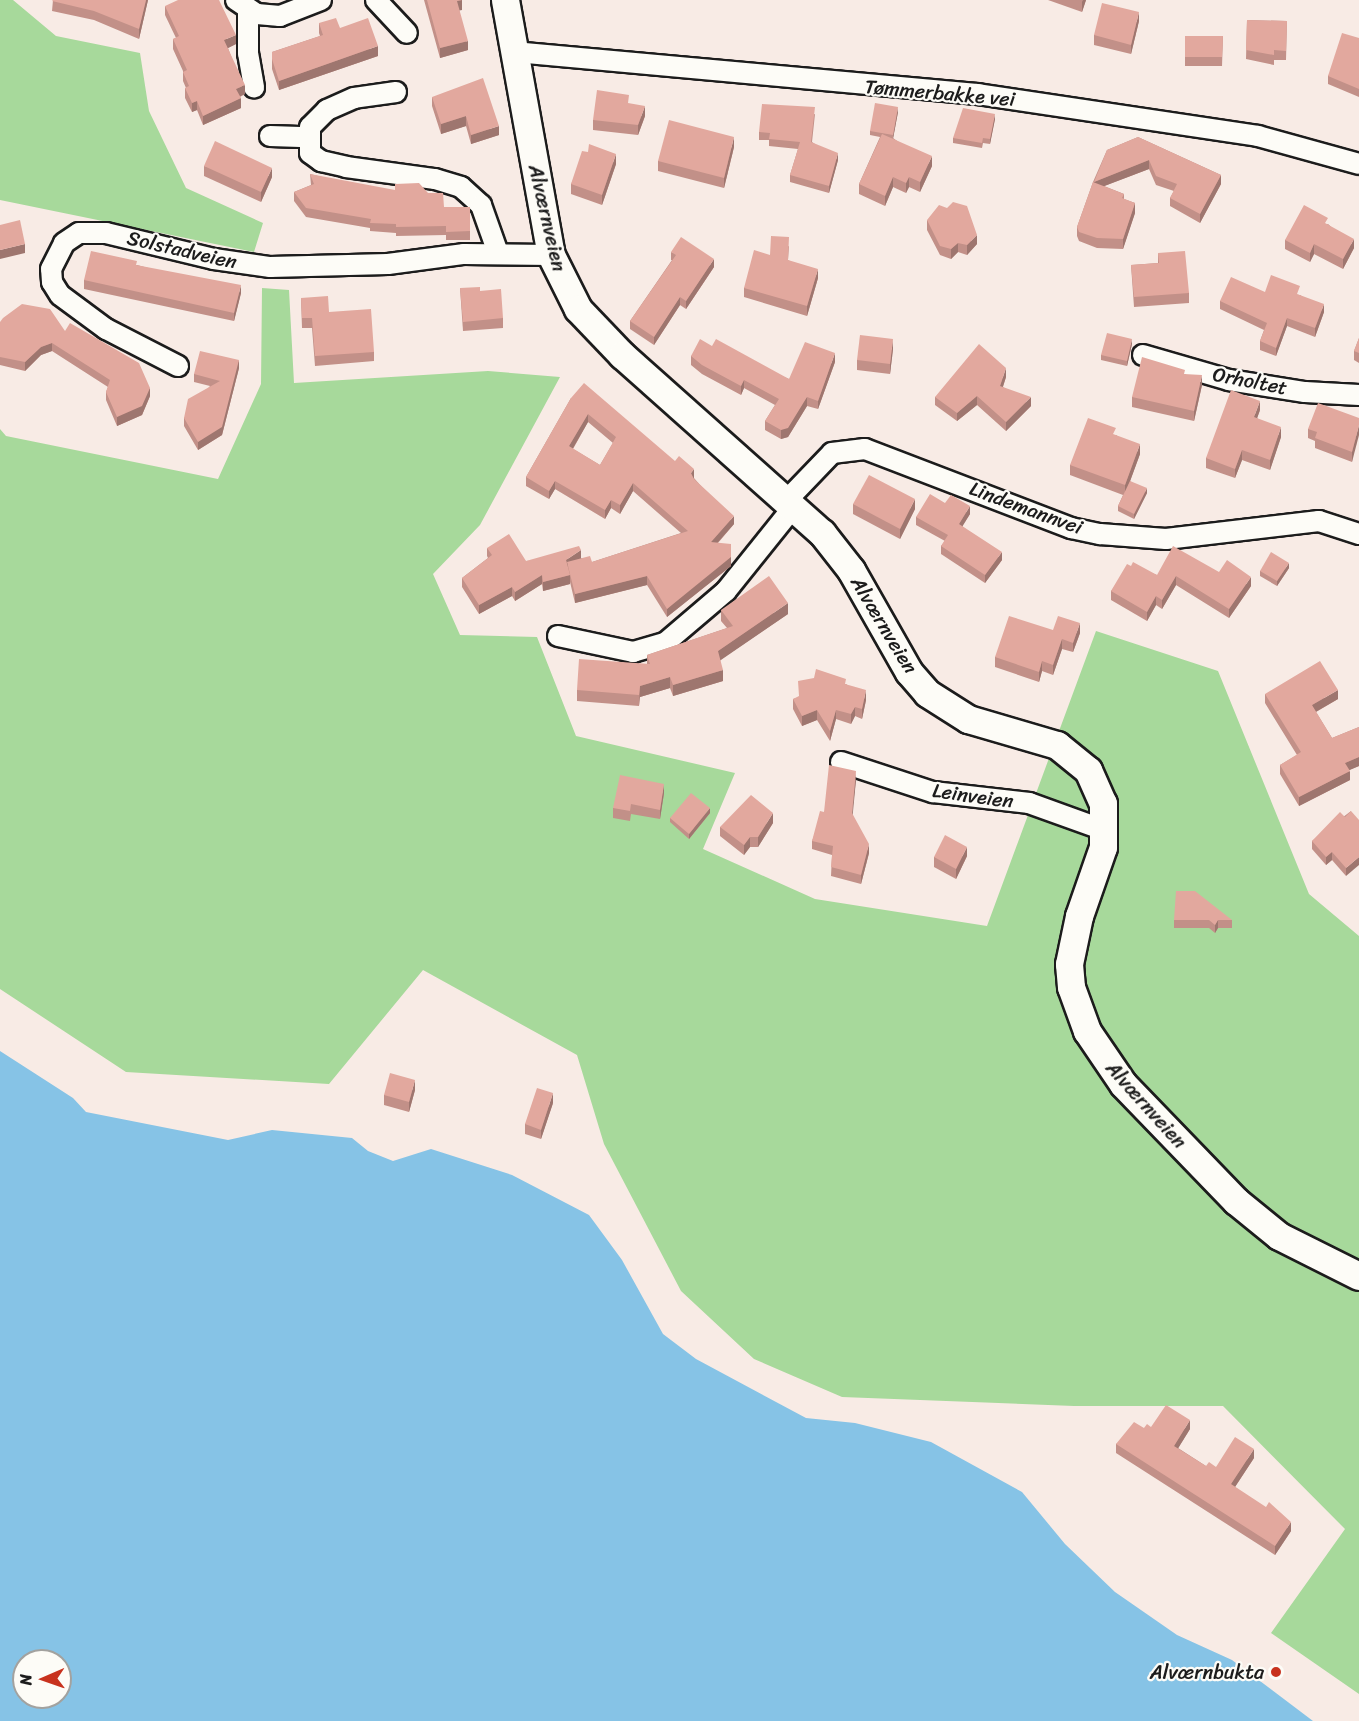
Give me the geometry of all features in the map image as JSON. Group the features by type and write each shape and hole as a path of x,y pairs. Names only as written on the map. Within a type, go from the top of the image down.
{"main road":[{"name":"Alværnveien","path":"505,0 551,255 567,292 601,336 790,503 851,570 909,672 927,693 968,718 1046,740 1071,754 1088,770 1098,788 1104,830 1098,864 1075,927 1069,964 1076,1005 1092,1039 1111,1069 1152,1117 1244,1208 1279,1236 1359,1276"}],"street":[{"path":"254,87 242,5 280,16 321,0"},
{"path":"376,0 406,33"},
{"name":"Tømmerbakke vei","path":"515,52 989,95 1258,136 1359,164"},
{"path":"396,92 344,101 318,118 308,137 310,153 321,161 435,179 461,187 482,205 498,253"},
{"path":"270,136 308,137"},
{"name":"Solstadveien","path":"178,366 106,329 60,295 52,282 51,269 64,243 79,233 106,233 214,259 288,268 498,253 551,255"},
{"name":"Orholtet","path":"1143,355 1229,380 1305,392 1359,394"},
{"name":"Lindemannvei","path":"558,636 633,652 665,643 726,591 790,503 832,453 865,449 1071,528 1100,534 1166,539 1319,521 1359,534"},
{"name":"Leinveien","path":"841,762 933,792 1029,803 1104,830"}],"green space":[{"path":"0,0 13,0 56,36 140,53 149,111 186,188 263,223 254,252 0,200"},
{"path":"262,288 289,290 294,383 488,371 560,377 480,525 433,574 460,635 537,637 576,736 735,773 703,849 815,899 987,926 1096,631 1218,671 1309,894 1359,936 1359,1694 1271,1633 1345,1529 1223,1406 1074,1406 842,1397 754,1359 681,1291 604,1144 577,1055 423,970 329,1084 126,1072 0,989 0,429 6,436 218,479 261,384"}],"water":[{"path":"0,1051 73,1098 86,1112 228,1140 272,1130 352,1138 368,1151 393,1161 431,1149 512,1175 589,1215 622,1260 663,1334 696,1359 806,1418 855,1423 931,1442 1022,1492 1065,1544 1115,1592 1177,1635 1232,1660 1313,1721 0,1721"}],"building":[{"path":"53,0 146,0 139,29 94,11"},
{"path":"178,0 219,0 236,35 224,40 245,85 236,89 241,98 203,116 197,101 192,103 185,88 189,86 183,72 187,70 173,39 179,36 165,6"},
{"path":"427,0 462,0 457,1 468,41 440,48"},
{"path":"1102,3 1139,12 1131,45 1094,35"},
{"path":"336,18 340,28 368,18 378,46 279,81 272,52 323,35 319,23"},
{"path":"1247,20 1287,21 1286,51 1274,50 1274,55 1246,50"},
{"path":"1342,33 1359,38 1359,89 1328,76"},
{"path":"1185,36 1223,36 1222,57 1185,57"},
{"path":"483,78 499,126 471,135 466,116 441,124 432,97"},
{"path":"597,90 629,95 628,103 645,106 638,125 593,120"},
{"path":"875,103 898,107 893,135 870,131"},
{"path":"762,104 815,107 811,142 838,153 829,186 790,175 800,142 769,139 770,133 759,132"},
{"path":"963,108 995,114 990,139 983,138 982,143 953,138"},
{"path":"669,120 734,137 724,178 658,161"},
{"path":"882,134 932,156 920,182 909,177 906,183 893,177 885,196 859,184"},
{"path":"1138,137 1221,175 1200,214 1170,198 1177,184 1156,176 1149,160 1094,182 1107,150"},
{"path":"215,141 272,168 261,192 204,166"},
{"path":"589,144 616,154 602,195 571,184 582,151 588,152"},
{"path":"310,174 395,190 395,184 419,183 428,193 443,193 444,207 470,207 470,231 446,232 446,226 396,227 396,224 370,223 371,219 306,208 294,192 314,184"},
{"path":"1093,182 1124,194 1122,198 1135,203 1123,239 1097,238 1079,232 1077,227"},
{"path":"953,202 967,206 977,235 967,245 958,243 951,249 940,246 927,220 939,205 947,208"},
{"path":"1304,205 1328,218 1325,223 1354,239 1343,259 1314,244 1310,253 1285,240"},
{"path":"20,220 25,244 0,250 0,225"},
{"path":"771,236 789,237 788,260 818,269 807,306 744,288 754,250 770,255"},
{"path":"681,237 714,259 686,301 680,297 654,337 630,321 676,255 671,252"},
{"path":"91,251 137,261 136,265 241,285 234,313 84,280"},
{"path":"1185,251 1189,293 1134,297 1131,265 1159,263 1158,253"},
{"path":"1271,275 1300,286 1297,294 1324,304 1315,328 1287,318 1276,348 1260,341 1267,323 1220,301 1231,277 1265,292"},
{"path":"480,287 480,291 501,289 503,318 463,322 460,288"},
{"path":"328,296 329,312 371,309 374,352 315,356 312,318 302,318 301,298"},
{"path":"22,304 50,309 65,331 70,323 139,363 150,388 142,406 117,417 106,392 110,380 52,343 41,347 25,362 0,357 0,322"},
{"path":"1107,333 1132,339 1127,361 1101,355"},
{"path":"860,335 893,339 890,364 857,360"},
{"path":"1359,338 1359,353 1354,351"},
{"path":"700,339 712,346 716,339 789,379 805,342 835,353 818,401 807,397 788,428 781,430 765,421 779,399 744,380 741,386 702,365 691,356"},
{"path":"979,344 1006,368 1000,386 1031,397 1006,422 977,396 957,413 935,397"},
{"path":"200,351 239,360 222,427 198,442 184,418 188,399 220,381 194,374"},
{"path":"1142,357 1185,370 1184,374 1202,375 1194,411 1132,397"},
{"path":"584,383 675,461 679,456 694,469 691,473 694,479 734,516 711,542 731,544 731,557 667,609 647,576 575,594 567,562 590,556 592,562 688,531 633,483 620,505 611,500 605,510 555,481 549,491 526,477 571,398","holes":["588,414 616,437 600,465 569,446"]},
{"path":"1231,390 1260,401 1254,417 1281,427 1270,460 1242,450 1235,469 1206,458"},
{"path":"1318,403 1359,418 1352,452 1315,438 1317,432 1308,429"},
{"path":"1088,418 1116,428 1113,434 1140,444 1125,485 1070,465"},
{"path":"869,475 915,499 900,529 853,504"},
{"path":"1130,481 1147,488 1134,514 1118,506"},
{"path":"930,494 945,503 951,495 970,506 959,524 1002,552 985,575 941,546 948,535 916,517"},
{"path":"509,534 526,561 579,546 581,550 566,560 570,575 543,582 542,575 515,592 512,587 479,605 462,578 492,555 487,548"},
{"path":"1173,546 1219,572 1227,560 1251,577 1229,609 1176,576 1162,600 1156,596 1147,612 1111,591 1127,564 1131,566 1133,562 1157,575"},
{"path":"1271,552 1289,563 1277,581 1260,571"},
{"path":"769,576 788,603 718,651 723,670 673,685 670,677 640,686 639,695 577,690 579,659 650,664 647,655 733,626 721,610"},
{"path":"1009,616 1053,630 1058,616 1080,623 1073,643 1062,639 1053,665 1042,661 1039,672 995,657"},
{"path":"1320,661 1338,690 1312,705 1332,738 1359,727 1359,757 1345,763 1350,771 1299,797 1280,765 1301,752 1265,694"},
{"path":"816,669 846,679 845,684 866,690 862,709 855,707 851,714 836,710 830,731 817,710 802,716 793,699 799,696 798,681 814,678"},
{"path":"829,765 856,771 852,813 869,844 861,875 831,867 833,846 812,841 820,811 824,812"},
{"path":"620,775 664,784 660,810 631,804 630,811 613,808"},
{"path":"691,793 710,808 689,834 670,818"},
{"path":"751,795 773,813 758,837 750,837 744,845 720,827"},
{"path":"1351,811 1359,820 1359,857 1346,868 1332,852 1326,857 1312,841 1340,812 1345,817"},
{"path":"945,835 967,847 956,869 934,857"},
{"path":"1176,891 1195,891 1232,920 1218,920 1215,925 1209,920 1174,920"},
{"path":"390,1073 415,1080 409,1102 384,1095"},
{"path":"537,1088 553,1093 541,1130 525,1124"},
{"path":"1166,1405 1190,1420 1174,1446 1206,1466 1209,1462 1216,1467 1235,1437 1254,1449 1231,1484 1266,1507 1269,1502 1291,1522 1275,1546 1116,1444 1134,1422 1144,1428 1147,1424 1151,1427"}],"place":[{"name":"Alværnbukta","path":"1276,1672"}]}
